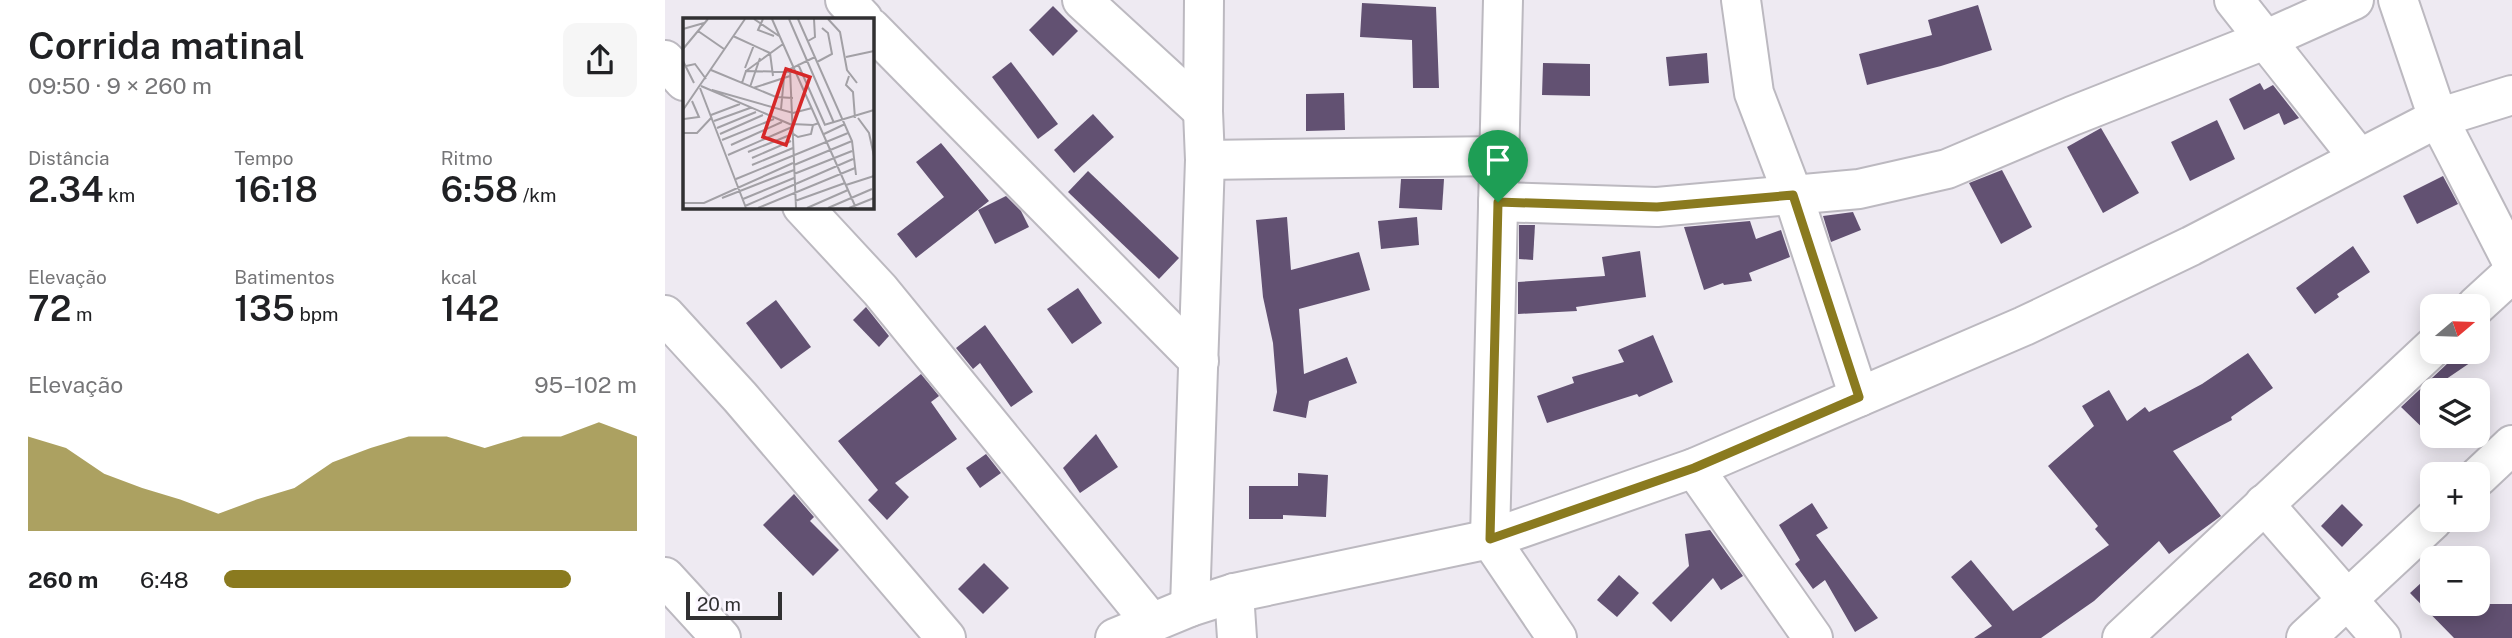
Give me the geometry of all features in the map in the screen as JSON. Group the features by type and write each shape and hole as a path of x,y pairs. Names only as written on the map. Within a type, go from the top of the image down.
{"street":[{"path":"845,0 862,18"},
{"path":"1082,0 1203,111"},
{"path":"1190,607 1205,160 1204,0"},
{"path":"1503,0 1490,539 1557,638"},
{"path":"1741,0 1754,93 1793,195 1859,397"},
{"path":"2234,0 2359,159"},
{"path":"1498,202 1657,207 1859,189 1947,169 2267,39 2354,0"},
{"path":"2398,0 2438,118 2512,262"},
{"path":"873,30 1199,361"},
{"path":"665,60 683,80"},
{"path":"1115,638 1190,607 1234,593 1490,539 1694,468 2084,298 2191,246 2438,118 2512,96"},
{"path":"1205,160 1499,156"},
{"path":"804,208 880,290 1151,622"},
{"path":"2489,294 2512,273"},
{"path":"665,315 740,397 946,638"},
{"path":"2122,638 2420,359"},
{"path":"2490,466 2512,445"},
{"path":"1694,468 1813,638"},
{"path":"2264,504 2381,638"},
{"path":"2306,638 2420,532"},
{"path":"665,577 721,638"},
{"path":"1234,593 1237,638"}],"building":[{"path":"1362,3 1436,7 1439,88 1413,88 1412,40 1360,37"},
{"path":"1978,5 1992,50 1867,85 1859,54 1932,35 1928,20"},
{"path":"1053,6 1078,31 1053,56 1029,30"},
{"path":"1707,53 1709,83 1669,86 1666,57"},
{"path":"1011,62 1058,124 1038,139 992,77"},
{"path":"1543,63 1590,64 1590,96 1542,95"},
{"path":"2260,83 2264,90 2273,85 2299,118 2284,125 2279,113 2244,130 2229,99"},
{"path":"1344,93 1345,130 1306,131 1306,94"},
{"path":"1093,114 1114,137 1074,173 1054,150"},
{"path":"2217,120 2235,159 2190,181 2171,142"},
{"path":"2101,128 2139,193 2103,213 2067,147"},
{"path":"941,143 989,201 916,258 897,234 944,197 916,162"},
{"path":"2002,170 2032,227 2001,244 1969,183"},
{"path":"1088,171 1179,258 1159,279 1068,192"},
{"path":"2443,176 2458,204 2417,224 2403,196"},
{"path":"1401,179 1444,179 1442,210 1399,208"},
{"path":"1006,196 1021,211 1029,227 995,244 978,210"},
{"path":"1853,212 1861,230 1831,242 1823,216"},
{"path":"1287,217 1291,270 1359,252 1370,290 1299,309 1304,374 1347,357 1357,383 1309,401 1306,418 1273,411 1277,392 1273,343 1263,297 1256,220"},
{"path":"1417,217 1419,245 1381,249 1378,221"},
{"path":"1750,221 1756,239 1781,230 1790,257 1749,273 1752,281 1723,283 1704,290 1684,227"},
{"path":"1519,225 1535,225 1533,260 1519,259"},
{"path":"2353,246 2370,272 2337,294 2339,297 2315,314 2296,288"},
{"path":"1640,251 1646,297 1576,307 1577,311 1518,314 1518,282 1605,276 1602,257"},
{"path":"1078,288 1102,323 1072,344 1047,309"},
{"path":"776,300 811,347 781,369 746,323"},
{"path":"866,307 889,336 879,347 853,320"},
{"path":"985,325 1033,392 1011,407 980,363 973,369 956,348"},
{"path":"1653,335 1673,382 1639,397 1637,394 1547,423 1537,396 1574,383 1572,377 1624,362 1618,350"},
{"path":"2248,353 2273,388 2231,417 2232,420 2173,451 2221,516 2169,554 2159,541 2094,601 2041,638 1974,638 1992,626 1951,577 1971,560 2013,611 2109,545 2095,529 2098,526 2048,466 2094,426 2082,406 2109,390 2127,421 2145,407 2149,412 2202,384"},
{"path":"2447,364 2468,364 2448,378 2432,378"},
{"path":"921,374 939,396 931,402 957,439 895,483 909,497 887,520 868,500 878,490 838,441"},
{"path":"2420,389 2420,425 2401,407"},
{"path":"1096,434 1118,467 1080,493 1063,468"},
{"path":"986,454 1001,473 980,488 966,468"},
{"path":"1298,473 1328,475 1326,517 1283,515 1283,519 1249,519 1249,486 1298,486"},
{"path":"794,494 814,517 810,521 839,550 813,576 763,525"},
{"path":"1812,503 1828,528 1816,535 1878,618 1855,632 1825,580 1813,589 1795,564 1800,560 1779,525"},
{"path":"2342,504 2363,525 2342,547 2321,526"},
{"path":"1710,530 1743,576 1721,590 1713,578 1671,622 1652,603 1689,566 1685,534"},
{"path":"984,563 1009,588 983,614 958,589"},
{"path":"1619,575 1639,593 1617,617 1597,600"},
{"path":"2420,584 2420,603 2410,593"},
{"path":"2490,604 2512,604 2512,638 2454,638 2432,616 2490,616"}],"route":[{"path":"1793,195 1859,397 1694,468 1490,539 1498,202 1657,207 1793,195"}]}
